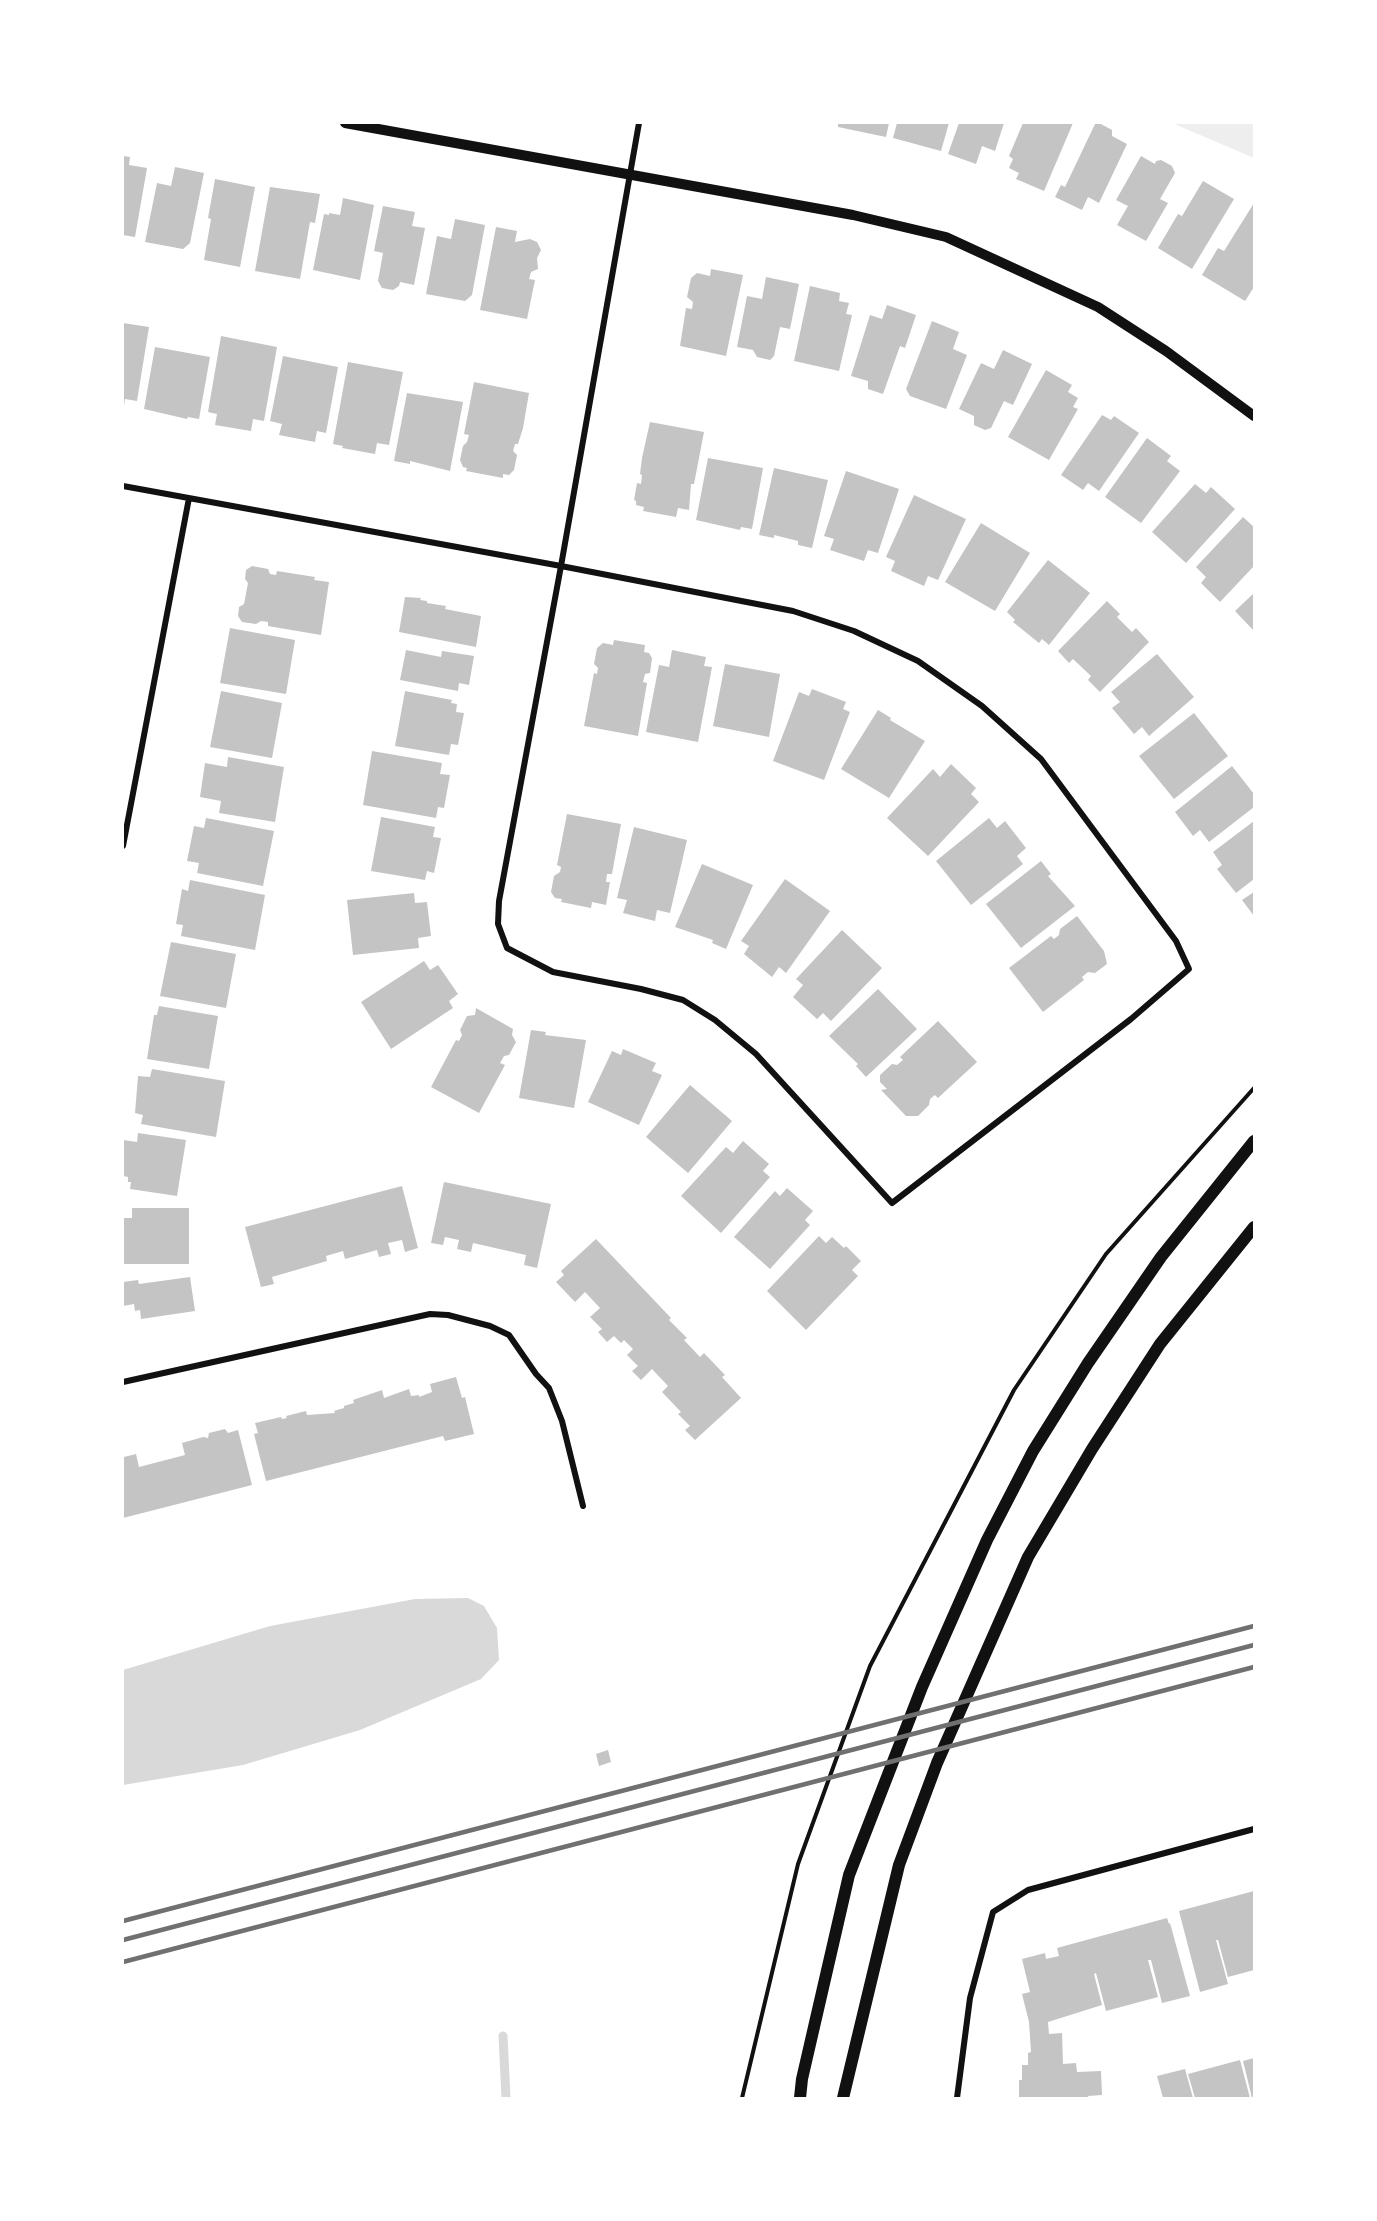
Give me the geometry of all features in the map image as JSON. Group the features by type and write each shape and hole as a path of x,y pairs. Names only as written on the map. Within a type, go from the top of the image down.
{"main road":[{"path":"800,2098 802,2079 849,1875 922,1687 987,1540 1033,1451 1088,1363 1161,1257 1254,1141"},
{"path":"843,2098 899,1865 970,1683 1028,1557 1092,1449 1160,1344 1254,1227"}],"street":[{"path":"345,123 853,215 946,237 1098,307 1166,351 1254,416"},
{"path":"123,486 561,566 793,610 854,631 918,662 982,706 1041,759 1176,941 1189,969 1131,1019 892,1203 756,1054 715,1020 683,1000 641,989 553,972 507,948 498,924 499,901 561,566 639,123"},
{"path":"123,846 189,498"},
{"path":"123,1382 430,1314 448,1315 490,1326 509,1335 549,1389 562,1421 583,1506"},
{"path":"957,2098 970,1998 993,1912 1028,1890 1254,1829"}],"path":[{"path":"742,2098 798,1864 870,1666 1021,1381 1106,1254 1254,1088"}],"shaded area":[{"path":"1172,123 1254,123 1254,158"},
{"path":"468,1598 484,1606 497,1628 499,1660 481,1679 360,1730 243,1765 123,1785 123,1670 270,1626 415,1599"}],"building":[{"path":"838,123 889,123 886,137 838,127"},
{"path":"897,123 949,123 941,151 893,138"},
{"path":"959,123 1004,123 995,151 982,146 976,164 948,154"},
{"path":"1023,123 1073,123 1044,191 1016,179 1019,173 1009,168 1013,159 1009,156"},
{"path":"1099,123 1112,130 1112,136 1127,144 1099,203 1088,197 1082,210 1055,197 1061,185 1065,187 1095,124"},
{"path":"123,156 130,157 129,165 147,168 135,237 123,235"},
{"path":"1141,156 1155,164 1156,161 1161,160 1172,166 1175,173 1160,199 1168,203 1146,241 1117,225 1128,206 1116,200"},
{"path":"175,167 204,173 190,243 183,249 145,242 157,183 171,186"},
{"path":"215,179 255,187 240,267 204,260"},
{"path":"1203,181 1234,199 1192,269 1158,248 1178,214 1182,216"},
{"path":"270,187 320,194 315,223 310,222 300,279 255,271"},
{"path":"343,198 374,205 360,280 313,270 324,214 340,215"},
{"path":"1254,203 1254,287 1245,301 1202,275 1218,248 1224,251"},
{"path":"383,206 415,212 412,226 425,228 414,285 400,282 399,286 393,290 382,288 378,281 383,253 374,251"},
{"path":"455,219 485,225 472,295 465,301 426,294 437,236 451,239"},
{"path":"496,227 517,231 515,242 530,239 537,242 541,250 537,258 538,269 531,272 529,279 535,280 527,319 480,310"},
{"path":"711,269 743,275 726,356 680,346 686,308 692,309 693,302 687,297 691,278 697,273 710,276"},
{"path":"766,277 799,284 790,329 780,327 774,356 770,360 757,357 753,350 737,347 747,296 762,299"},
{"path":"810,286 840,293 839,301 849,303 846,314 852,315 839,371 794,361"},
{"path":"887,305 916,315 905,348 900,346 883,394 868,389 868,381 851,376 870,315 882,319"},
{"path":"932,321 959,332 953,349 967,355 946,409 910,396 906,389"},
{"path":"123,323 149,327 137,401 125,399 124,406"},
{"path":"221,336 277,347 264,421 253,419 251,431 215,425 217,414 208,412"},
{"path":"155,347 210,357 199,419 188,417 187,419 144,409"},
{"path":"1003,350 1032,364 1013,405 1004,401 991,428 985,430 974,425 974,416 959,409 981,363 994,369"},
{"path":"283,356 338,367 326,433 317,431 315,442 279,435 282,424 270,421"},
{"path":"348,362 403,372 389,445 377,443 375,454 342,448 343,446 333,444"},
{"path":"1046,370 1072,385 1068,392 1078,398 1073,407 1078,409 1049,460 1008,437"},
{"path":"474,382 529,393 523,428 513,451 517,455 514,470 509,475 503,474 503,478 466,471 467,468 463,467 460,460 463,446 469,435 464,434"},
{"path":"407,393 463,402 450,471 410,461 410,464 394,461"},
{"path":"1102,415 1111,420 1114,416 1139,433 1099,491 1088,483 1083,490 1061,475"},
{"path":"650,422 704,432 694,484 691,484 689,510 678,508 676,517 643,511 644,507 636,505 634,500 637,483 641,484 642,458"},
{"path":"1147,438 1171,456 1167,461 1180,471 1141,523 1105,497"},
{"path":"708,458 763,468 752,529 741,527 740,530 696,520"},
{"path":"774,468 828,480 812,548 798,545 798,541 774,535 774,538 759,535"},
{"path":"846,471 899,489 878,553 868,550 864,561 830,550 834,539 824,536"},
{"path":"1195,484 1206,493 1211,487 1235,509 1186,563 1152,532"},
{"path":"914,495 966,519 938,580 928,576 924,586 891,571 895,561 886,557"},
{"path":"1243,517 1254,527 1254,566 1220,602 1201,583 1206,577 1196,567"},
{"path":"981,523 1030,553 995,611 945,582"},
{"path":"1048,560 1090,593 1049,645 1042,639 1039,643 1013,622 1015,620 1007,612"},
{"path":"252,566 268,569 270,574 276,575 277,571 315,577 314,580 329,582 321,635 268,626 268,622 261,621 256,624 242,622 238,616 239,607 244,604 248,583 245,579 246,570"},
{"path":"1254,593 1254,631 1235,611"},
{"path":"405,597 421,598 420,600 427,601 427,603 446,606 445,609 481,616 476,647 399,632"},
{"path":"1107,601 1120,614 1117,617 1132,632 1136,628 1149,642 1100,692 1088,680 1091,676 1073,659 1069,663 1058,651"},
{"path":"230,628 295,640 286,694 220,683"},
{"path":"614,640 645,645 644,652 649,653 652,658 650,673 645,674 643,682 647,683 638,736 584,726 594,673 597,674 598,668 594,664 597,648 603,643 613,645"},
{"path":"406,650 441,657 442,651 474,656 469,685 459,683 458,691 400,680"},
{"path":"672,650 706,657 704,666 712,667 698,742 646,732 659,665 669,667"},
{"path":"1157,654 1194,697 1149,736 1142,727 1134,734 1112,708 1120,702 1111,692"},
{"path":"725,664 780,674 769,737 713,726"},
{"path":"812,689 846,702 843,709 850,712 824,780 773,761 799,692 809,696"},
{"path":"221,691 282,703 272,758 210,747"},
{"path":"405,691 452,700 451,703 457,704 456,712 464,713 458,745 451,744 449,755 395,746"},
{"path":"878,710 925,741 889,798 841,769"},
{"path":"1194,713 1228,756 1174,799 1139,756"},
{"path":"372,751 442,763 440,774 450,775 444,808 438,807 436,818 363,805"},
{"path":"228,757 284,767 275,822 219,813 221,801 200,797 205,763 227,767"},
{"path":"951,764 976,788 971,794 979,802 928,856 887,818 933,769 940,777"},
{"path":"1232,766 1254,794 1254,807 1209,842 1200,830 1193,836 1175,812"},
{"path":"567,814 621,824 612,874 607,874 606,882 610,882 606,905 592,902 591,908 561,902 562,899 555,898 551,892 554,876 560,872 561,867 557,865"},
{"path":"381,817 435,827 433,837 441,838 434,873 427,871 425,880 371,871"},
{"path":"206,818 274,831 263,886 197,873 199,863 187,861 194,826 204,828"},
{"path":"989,818 997,828 1005,821 1026,848 1017,856 1023,864 971,905 936,861"},
{"path":"1254,821 1254,879 1236,893 1217,869 1222,865 1213,852"},
{"path":"634,827 687,840 670,913 657,910 655,921 623,913 627,900 617,898"},
{"path":"1041,861 1051,874 1048,876 1075,906 1021,948 986,904"},
{"path":"702,864 753,885 726,949 712,943 713,940 675,927"},
{"path":"785,879 830,911 786,973 779,967 772,977 744,954 749,946 741,941"},
{"path":"190,880 265,895 255,950 181,936 183,925 176,924 182,889 188,891"},
{"path":"1254,892 1254,916 1242,900"},
{"path":"414,893 415,903 427,902 431,936 418,938 419,948 353,955 347,900"},
{"path":"1077,916 1104,951 1107,964 1095,973 1088,972 1082,977 1084,980 1043,1012 1009,968 1051,936 1054,939 1059,935 1060,929"},
{"path":"842,930 882,968 831,1021 823,1013 817,1019 793,997 803,985 796,979"},
{"path":"171,942 236,954 226,1008 160,996"},
{"path":"424,961 430,970 438,965 458,994 449,1001 453,1008 391,1049 361,1002"},
{"path":"878,989 917,1029 866,1077 856,1066 858,1064 829,1036"},
{"path":"159,1006 218,1016 209,1069 147,1059 154,1015 157,1015"},
{"path":"476,1008 513,1029 512,1035 516,1042 509,1055 504,1056 500,1063 505,1065 479,1113 431,1087 456,1040 459,1041 462,1035 460,1030 467,1016 475,1015"},
{"path":"938,1021 977,1062 938,1098 935,1095 930,1099 929,1105 918,1116 906,1116 881,1090 887,1089 880,1082 880,1075 892,1064 897,1065 903,1060 900,1057"},
{"path":"531,1030 546,1032 545,1035 586,1040 574,1108 519,1098"},
{"path":"623,1049 656,1063 652,1071 662,1075 639,1125 588,1102 612,1051 621,1055"},
{"path":"152,1069 225,1081 216,1137 141,1124 143,1115 135,1113 138,1076 150,1077"},
{"path":"690,1085 732,1121 688,1173 646,1137"},
{"path":"138,1133 186,1140 177,1196 130,1189 131,1182 128,1182 128,1177 123,1176 123,1140 137,1142"},
{"path":"743,1141 769,1164 763,1171 770,1177 721,1233 681,1196 726,1147 733,1153"},
{"path":"444,1182 551,1204 537,1268 524,1265 526,1255 473,1243 471,1252 457,1249 459,1240 445,1237 443,1245 431,1243"},
{"path":"402,1186 418,1248 405,1252 402,1240 388,1243 391,1254 379,1257 377,1250 345,1259 343,1251 326,1256 327,1261 272,1277 274,1284 261,1287 245,1227"},
{"path":"787,1188 813,1211 805,1220 810,1225 770,1269 734,1237 775,1191 780,1196"},
{"path":"132,1208 189,1208 189,1264 123,1264 123,1218 132,1218"},
{"path":"819,1236 826,1243 832,1237 844,1248 846,1246 861,1261 852,1270 858,1276 806,1330 767,1291"},
{"path":"596,1239 671,1318 669,1320 687,1338 684,1340 700,1357 704,1353 725,1375 722,1377 741,1398 695,1440 685,1430 690,1426 678,1414 681,1412 662,1392 668,1386 652,1369 641,1380 632,1371 638,1366 627,1355 633,1349 624,1340 621,1343 614,1336 607,1342 598,1332 602,1329 590,1317 600,1308 585,1292 575,1302 556,1282 564,1275 561,1271"},
{"path":"190,1277 195,1311 141,1319 140,1310 135,1311 134,1304 123,1306 123,1282 138,1280 139,1284"},
{"path":"456,1377 462,1398 465,1397 474,1434 445,1441 443,1436 266,1481 254,1434 258,1433 255,1423 281,1417 282,1419 287,1418 286,1416 306,1411 307,1415 335,1413 334,1411 354,1403 353,1400 382,1390 384,1398 409,1389 411,1396 419,1395 419,1397 432,1392 430,1384"},
{"path":"225,1429 228,1433 238,1430 252,1485 123,1518 124,1457 136,1454 139,1467 185,1455 182,1443 203,1437 208,1438 209,1433"},
{"path":"608,1750 611,1762 599,1766 596,1754"},
{"path":"1254,1891 1254,1970 1228,1977 1218,1940 1216,1940 1228,1984 1200,1992 1179,1911"},
{"path":"1167,1918 1190,1996 1162,2003 1151,1960 1148,1960 1158,1997 1106,2011 1096,1973 1094,1974 1102,2005 1048,2022 1049,2034 1062,2033 1063,2064 1076,2063 1077,2072 1101,2071 1102,2095 1088,2096 1089,2098 1019,2098 1022,2065 1028,2065 1028,2053 1031,2052 1029,2022 1022,1994 1030,1992 1022,1959 1045,1953 1046,1959 1059,1956 1057,1948"},
{"path":"1254,2058 1254,2098 1252,2098 1243,2061"},
{"path":"1240,2060 1250,2098 1195,2098 1188,2074"},
{"path":"1185,2069 1193,2098 1163,2098 1157,2076"}],"waterway":[{"path":"503,2036 506,2098"}],"railway":[{"path":"123,1921 1254,1626"},
{"path":"123,1940 1254,1645"},
{"path":"123,1962 1254,1667"}]}
